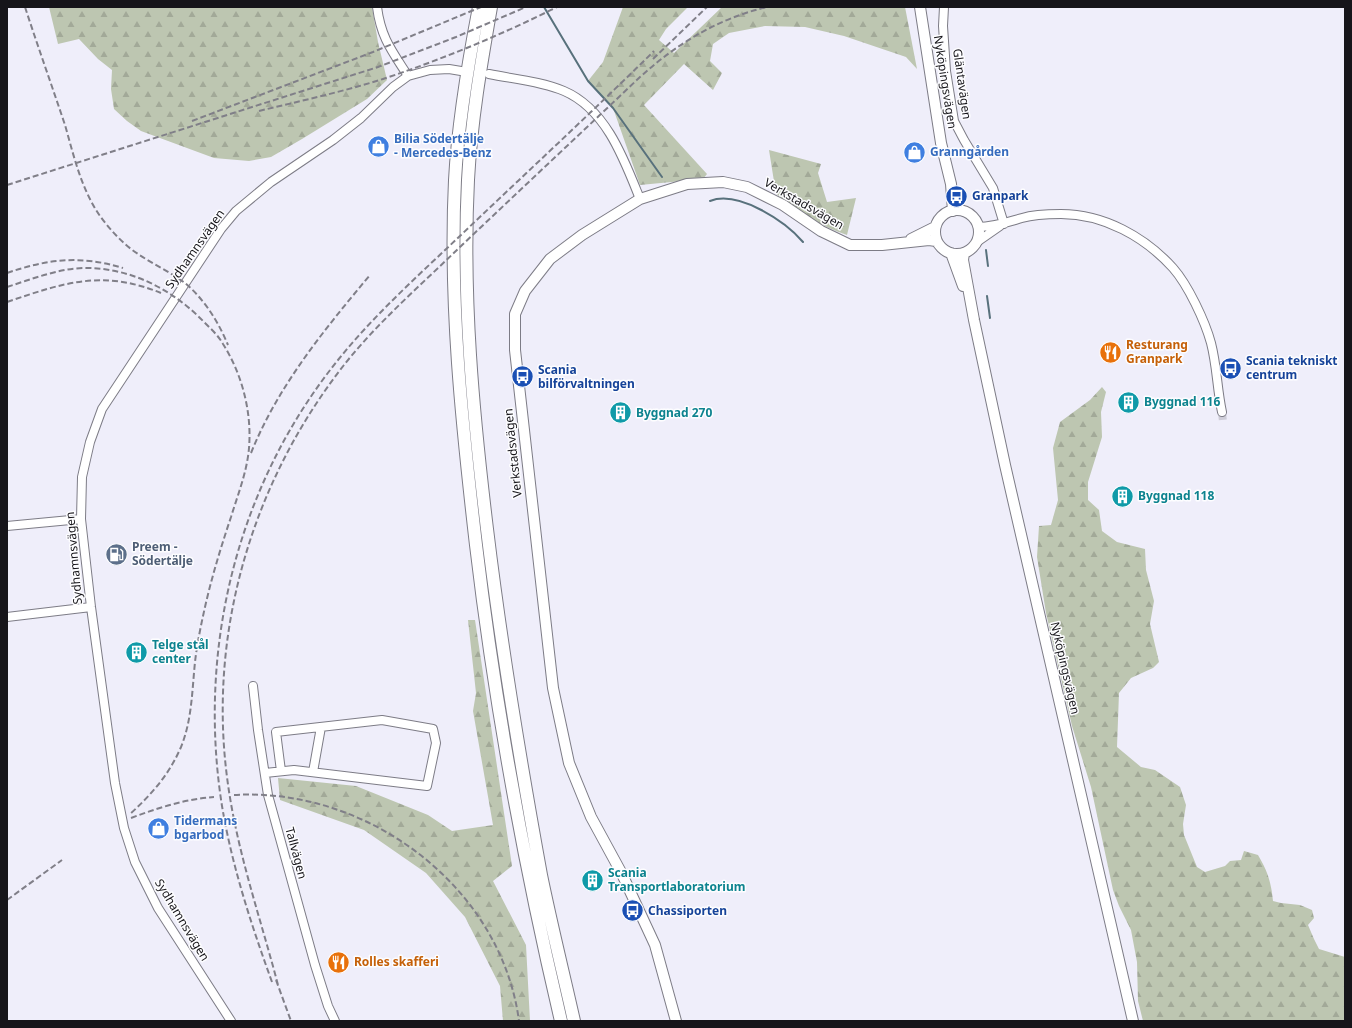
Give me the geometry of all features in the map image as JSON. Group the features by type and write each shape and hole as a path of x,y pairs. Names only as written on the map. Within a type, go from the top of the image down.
{"highway":[{"path":"479,7 468,66 460,122 455,179 453,276 460,393 481,584 500,713 528,870 560,1021"},
{"path":"491,7 476,94 468,179 466,274 472,392 494,583 512,711 542,878 574,1021"},
{"path":"565,982 579,1021"}],"main road":[{"name":"Nyköpingsvägen","path":"920,7 941,143 951,184 953,211"},
{"name":"Verkstadsvägen","path":"676,1021 654,945 622,874 591,817 569,763 553,688 515,350 515,314 525,291 550,259 582,235 640,199 687,184 723,182 747,187 783,205 821,231 850,245 882,245 929,240 936,241"},
{"name":"Nyköpingsvägen","path":"951,184 965,212"},
{"path":"958,210 965,212 972,216 978,227 979,232 977,242 973,248 964,253 956,254 946,252 936,241 935,227 938,220 943,214 953,211 958,210"},
{"name":"Verkstadsvägen","path":"905,242 935,227"},
{"name":"Nyköpingsvägen","path":"950,253 974,320"},
{"name":"Nyköpingsvägen","path":"964,253 963,260 974,320 1005,465 1133,1021"}],"street":[{"path":"377,7 385,40 408,76"},
{"name":"Gläntavägen","path":"944,7 946,70 954,121 993,188 1004,224"},
{"name":"Sydhamnsvägen","path":"231,1021 158,908 135,862 124,828 114,784 81,520 82,477 90,442 102,409 221,229 236,211 272,182 333,140 361,118 393,87 408,76 430,70 449,69 461,71"},
{"path":"489,74 550,86 564,91 582,102 597,116 612,136 640,199"},
{"path":"978,227 1004,224 1044,214 1082,215 1115,225 1150,245 1174,269 1195,302 1211,343 1222,412"},
{"path":"977,242 1004,224"},
{"path":"7,526 81,520"},
{"path":"7,617 91,607"},
{"name":"Tallvägen","path":"253,686 268,795 311,954 328,1006 335,1021"},
{"path":"264,773 294,770 427,786 436,743 433,729 382,720 276,732 281,771"},
{"path":"313,772 321,727"}],"green space":[{"path":"49,7 372,7 387,80 367,99 271,157 249,161 214,158 141,131 127,121 114,109 111,89 112,70 98,59 79,39 58,44"},
{"path":"623,7 688,7 666,29 659,40 674,53 722,7 905,7 917,69 906,57 844,36 805,27 765,26 729,33 713,44 710,61 722,73 713,90 684,64 644,105 707,174 703,179 640,185 613,108 588,81 603,62"},
{"path":"769,150 821,164 818,173 827,202 856,198 847,235 819,223 776,194"},
{"path":"1102,387 1106,392 1101,412 1102,437 1088,482 1088,500 1099,510 1102,531 1117,542 1145,549 1146,570 1154,601 1150,624 1159,662 1153,668 1131,678 1119,693 1117,747 1141,767 1155,770 1180,787 1186,805 1183,824 1184,835 1197,867 1205,872 1225,866 1230,861 1241,860 1244,851 1258,855 1268,877 1273,901 1300,905 1312,910 1314,918 1308,925 1319,949 1345,957 1345,1021 1143,1021 1138,1001 1137,962 1131,930 1113,890 1091,787 1072,726 1046,613 1037,557 1039,526 1051,525 1058,500 1053,448 1060,422 1090,400"},
{"path":"468,620 475,620 512,866 493,881 526,945 530,1021 503,1021 500,986 465,917 426,873 364,830 280,800 278,778 356,786 428,815 452,831 493,825 473,711 476,693"}],"waterway":[{"path":"544,7 588,81 613,108 662,177"},
{"path":"710,201 721,199 734,200 747,204 785,225 803,242"},
{"path":"986,250 988,266"},
{"path":"987,296 990,318"}],"tunnel":[{"path":"1222,412 1223,422"}],"railway":[{"path":"25,7 65,125 81,178 99,214 125,244 192,289 210,311 220,327 228,345"},
{"path":"192,121 373,52 481,7"},
{"path":"7,185 378,67 456,37 526,7"},
{"path":"259,111 383,79 472,46 557,7"},
{"path":"653,59 707,7"},
{"path":"278,985 236,830 227,777 223,722 224,667 232,613 244,559 262,508 285,458 312,410 357,349 415,290 640,77 669,53 715,25 731,18 767,7"},
{"path":"272,982 250,917 231,851 222,806 216,747 215,687 221,628 233,571 250,514 274,460 303,409 352,343 382,310 414,279 654,51"},
{"path":"7,273 37,264 65,260 93,261 123,268"},
{"path":"7,287 54,272 83,268 117,271 149,282 164,290 191,309 216,335 223,344 236,368 244,394 250,434 248,457 242,483 217,562 205,607 197,648 191,705 185,737 171,767 165,776 145,800 129,815"},
{"path":"251,453 262,428 288,382 319,338 370,275"},
{"path":"7,302 46,289 83,281 101,280 120,282 140,286 161,293"},
{"path":"234,795 284,797 332,808 378,827 420,854 456,888 486,928 507,972 519,1021"},
{"path":"131,818 172,804 214,797"},
{"path":"7,900 62,860"},
{"path":"276,980 291,1021"}],"place":[{"name":"Bilia Södertälje - Mercedes-Benz","path":"379,146"},
{"name":"Granngården","path":"915,152"},
{"name":"Granpark","path":"957,196"},
{"name":"Resturang Granpark","path":"1110,352"},
{"name":"Scania tekniskt centrum","path":"1231,368"},
{"name":"Scania bilförvaltningen","path":"522,377"},
{"name":"Byggnad 116","path":"1129,402"},
{"name":"Byggnad 270","path":"621,413"},
{"name":"Byggnad 118","path":"1123,496"},
{"name":"Preem - Södertälje","path":"117,554"},
{"name":"Telge stål center","path":"137,652"},
{"name":"Tidermans bgarbod","path":"159,828"},
{"name":"Scania Transportlaboratorium","path":"592,880"},
{"name":"Chassiporten","path":"633,911"},
{"name":"Rolles skafferi","path":"339,962"}]}
